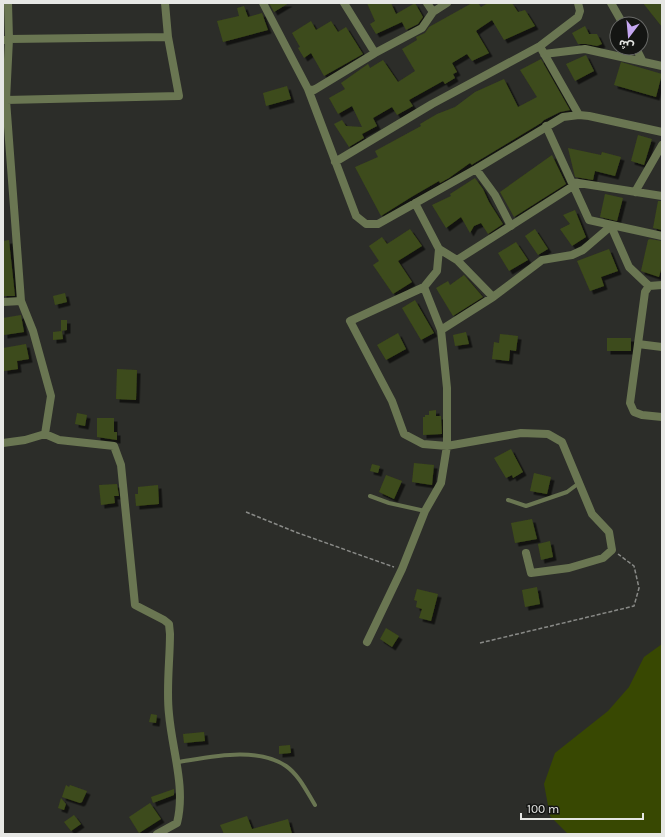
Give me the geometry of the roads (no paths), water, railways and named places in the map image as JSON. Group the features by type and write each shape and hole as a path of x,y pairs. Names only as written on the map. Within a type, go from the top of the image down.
{"street":[{"path":"8,3 6,40 6,100 21,301 33,331 51,396 45,434"},
{"path":"6,100 180,96 168,37 165,3"},
{"path":"263,3 308,89 356,216 366,224 378,224 476,169 563,117 578,115 662,132"},
{"path":"344,3 375,53"},
{"path":"427,3 432,12"},
{"path":"308,89 314,90 375,53 422,28 432,12 448,3"},
{"path":"335,162 432,104 540,46 578,17 580,11 578,3"},
{"path":"611,3 618,16"},
{"path":"6,40 168,37"},
{"path":"540,46 578,115"},
{"path":"544,54 584,49 642,60 662,66"},
{"path":"640,56 642,60"},
{"path":"546,126 589,220 610,226 662,236"},
{"path":"635,192 662,144"},
{"path":"476,169 494,195 511,226"},
{"path":"457,260 573,184 662,196"},
{"path":"416,203 439,249 437,271 424,288 350,321 392,401 404,434 422,444 447,446 521,433 548,434 562,442 592,514 609,532 612,550 603,558 569,568 531,573 526,554"},
{"path":"610,226 629,267 649,286 662,285"},
{"path":"441,330 493,297 542,260 572,256 584,250 610,226"},
{"path":"439,249 457,260 493,297"},
{"path":"649,286 645,292 630,403 634,412 642,415 662,417"},
{"path":"368,642 402,569 425,511 441,483 447,446 447,388 441,330 424,288"},
{"path":"3,302 21,301"},
{"path":"638,344 662,347"},
{"path":"3,443 25,440 45,434 59,440 114,446 122,465 135,605 169,624 170,634 169,714 178,762 180,812 177,823 157,834"}],"lane":[{"path":"508,500 526,506 567,492 579,483"},
{"path":"370,496 389,503 425,511"},
{"path":"178,762 215,756 254,754 272,758 286,766 297,776 315,805"}]}
